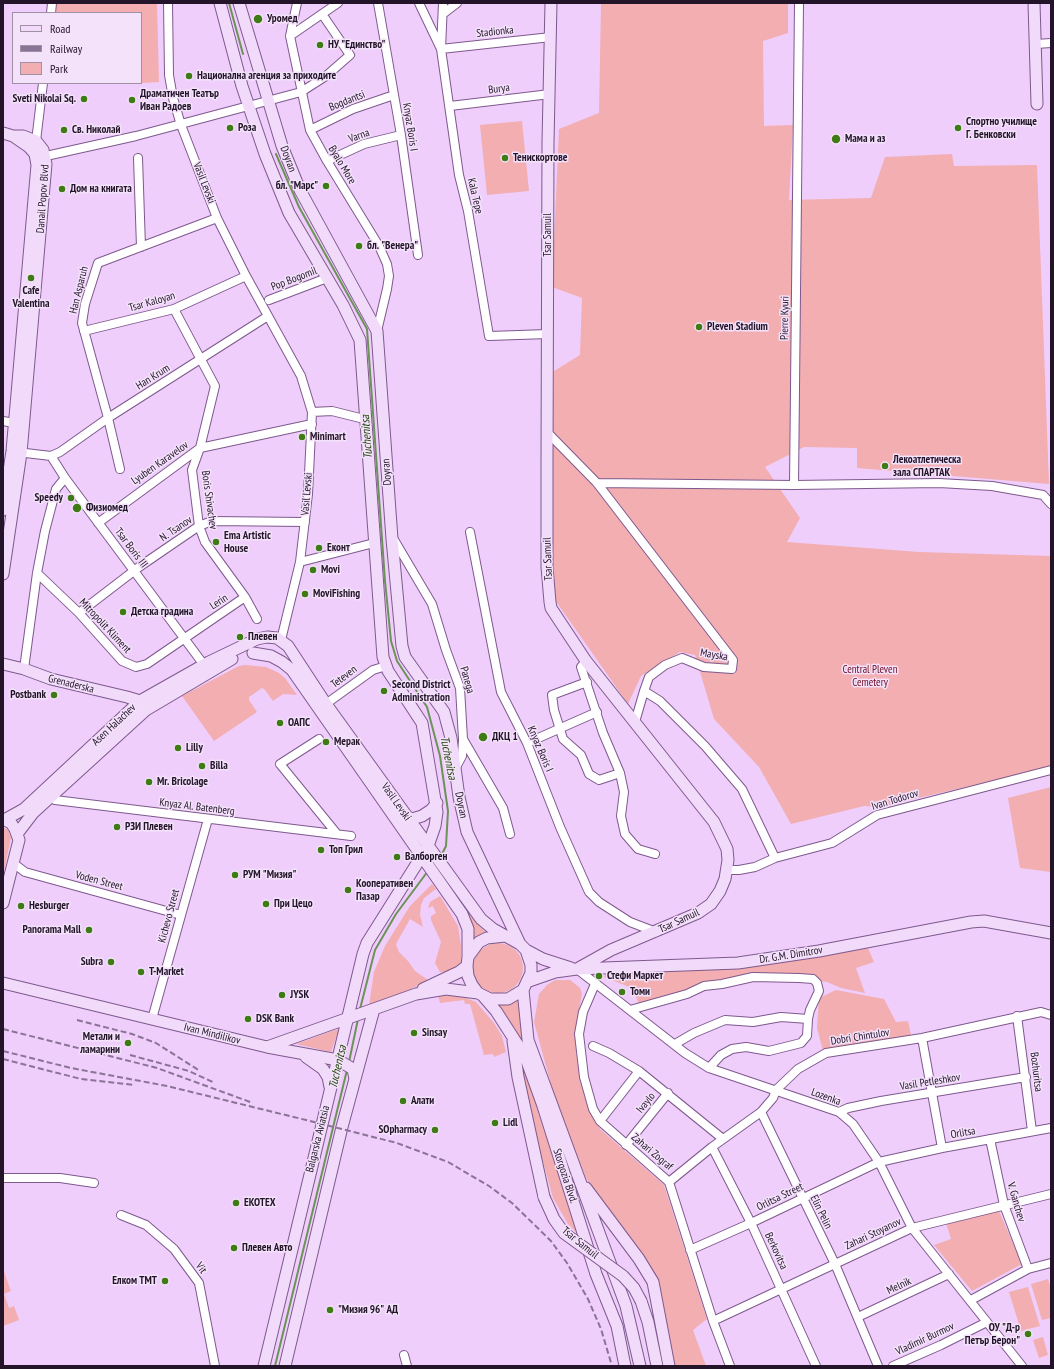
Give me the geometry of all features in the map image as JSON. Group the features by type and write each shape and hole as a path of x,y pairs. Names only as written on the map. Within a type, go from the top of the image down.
{"street":[{"name":"Vasil Levski","path":"168,3 169,75 173,98 181,125 217,218 246,276 301,376 312,412 305,522 300,562 281,640 291,650 322,707 443,876 481,919 493,929 505,936"},
{"name":"Doyran","path":"220,3 228,36 249,106 265,154 289,214 343,305 360,340 364,420 383,657 386,666 422,723 437,803 436,820 429,856"},
{"name":"Doyran","path":"239,3 270,101 282,146 300,190 378,331 392,536 402,646 405,657 444,712 451,738 455,769 467,832 523,947"},
{"name":"Byalo More","path":"298,3 290,36 310,130 326,161 379,246 387,264 389,276 378,331"},
{"path":"290,36 338,3"},
{"name":"Knyaz Boris I","path":"378,3 394,95 418,255"},
{"path":"419,3 441,48"},
{"name":"Kala Tepe","path":"443,3 444,13 441,48 459,175 468,211 489,336 548,334"},
{"path":"444,13 457,3"},
{"name":"Tsar Samuil","path":"551,3 547,432 547,568 551,608 586,660 714,822 727,849 728,870 720,891 710,904 698,913 611,950 577,969"},
{"name":"Pierre Kyuri","path":"794,485 799,3"},
{"path":"1034,3 1037,104"},
{"path":"46,156 181,125 302,92 326,76 350,55 322,14"},
{"name":"Stadionka","path":"441,48 551,37"},
{"path":"1036,44 1051,44"},
{"path":"24,143 32,144 36,141 43,84"},
{"name":"Burya","path":"450,106 550,94"},
{"name":"Bogdantsi","path":"310,130 353,109 394,95"},
{"name":"Varna","path":"326,161 364,144 400,134"},
{"name":"Danail Popov Blvd","path":"3,574 46,172 46,156 36,141 23,136 8,135"},
{"name":"Danail Popov Blvd","path":"3,510 16,452 14,423 37,165 33,150 24,143 8,135"},
{"path":"138,158 141,247"},
{"name":"Han Asparuh","path":"120,469 108,418 82,323 98,262 141,247 175,232 217,218"},
{"name":"Tsar Kaloyan","path":"84,331 174,309 246,276"},
{"name":"Pop Bogomil","path":"269,300 327,278"},
{"name":"Boris Shivachev","path":"174,309 215,386 200,448 192,470 199,526 205,542 246,598 258,619"},
{"name":"Han Krum","path":"51,456 60,452 108,418 268,316"},
{"path":"312,412 332,411 364,420"},
{"path":"3,421 14,423"},
{"name":"Lyuben Karavelov","path":"98,523 127,500 200,448 312,424"},
{"name":"Mayska","path":"547,432 597,483 733,660 732,669 704,667 682,658 665,666 649,677 644,691"},
{"path":"16,452 51,456"},
{"name":"Tsar Boris III","path":"51,456 65,478 135,570 204,665"},
{"path":"24,669 37,573 56,488 65,478"},
{"path":"597,483 794,485 939,482 992,486 1043,495 1051,504"},
{"name":"N. Tsanov","path":"79,613 135,570 199,526 212,521 305,522"},
{"name":"Knyaz Boris I","path":"470,532 501,692 527,743 560,827 589,892 599,902 630,922 656,932"},
{"name":"Panega","path":"392,536 432,604 446,650 460,688 463,739 503,808 510,834"},
{"path":"300,562 374,543"},
{"name":"Mitropolit Kliment","path":"37,573 79,613 122,661 136,668 147,664 184,638"},
{"name":"Lerin","path":"184,638 246,598"},
{"name":"Asen Halachev","path":"4,819 19,813 47,794 143,706 204,665 257,639 267,637 281,640 277,648 274,650 238,656 143,706"},
{"name":"Vasil Levski","path":"253,653 271,656 288,666 322,707 406,816 429,856"},
{"path":"586,660 581,667 603,733 620,773 624,792 621,816 625,834 638,849 655,854"},
{"name":"Grenaderska","path":"3,664 24,669 51,679 143,706"},
{"name":"Teteven","path":"322,707 373,670 386,666"},
{"path":"587,682 552,695 554,710 563,739 581,755 589,774 599,780 620,773"},
{"path":"635,722 644,691 660,701 705,746 742,789 775,858"},
{"path":"527,743 597,712"},
{"path":"319,739 280,764 337,834"},
{"path":"455,769 462,756 463,739"},
{"name":"Ivan Todorov","path":"728,870 739,870 755,867 775,858 832,843 877,815 1051,770"},
{"name":"Asen Halachev","path":"17,834 47,794"},
{"name":"Knyaz Al. Batenberg","path":"47,794 55,800 351,836"},
{"path":"406,816 412,819 422,816 431,810 437,803"},
{"path":"3,903 19,840 11,823 4,819"},
{"name":"Kichevo Street","path":"152,1019 208,819"},
{"name":"Balgarska Aviatsia","path":"264,1366 329,1095 340,1061 367,943 429,856"},
{"name":"Voden Street","path":"13,863 25,872 181,914"},
{"name":"Vasil Levski","path":"443,876 466,922 469,936 468,961"},
{"name":"Dr. G.M. Dimitrov","path":"526,985 555,972 577,969 738,963 819,951 971,922 984,921 1051,933"},
{"path":"416,994 424,988 459,972 468,961 479,942 487,938 505,936 543,959 577,969"},
{"path":"267,1047 416,994 446,988 480,994 499,1000 512,997 526,985 531,965 523,947"},
{"path":"468,961 468,976 472,985 480,994"},
{"name":"Lozenka","path":"577,969 685,1053 709,1068 839,1112 853,1124 879,1162 912,1228 971,1300 1022,1366"},
{"path":"630,1010 688,994 704,986 766,976 813,979 817,983 819,991 810,1010 807,1036 801,1043 769,1051 746,1047 732,1049 721,1055 709,1068"},
{"name":"Ivan Mindilikov","path":"3,983 267,1047 340,1061"},
{"name":"Zahari Zograf","path":"595,984 583,1012 579,1034 584,1077 593,1110 600,1121 626,1145 649,1162 669,1182 713,1321 730,1366"},
{"name":"Storgozia Blvd.","path":"526,985 528,1040 626,1306 640,1366"},
{"name":"Storgozia Blvd.","path":"480,994 496,1011 525,1056 543,1106 596,1274 617,1326 625,1366"},
{"name":"Balgarska Aviatsia","path":"285,1366 371,1010"},
{"name":"Dobri Chintulov","path":"669,1182 712,1147 761,1112 773,1098 776,1090 798,1069 826,1054 922,1038 1017,1016 1041,1012 1051,1015"},
{"name":"Bozhuritsa","path":"1017,1016 1032,1131"},
{"path":"675,1044 694,1033 725,1020 754,1022 781,1017 808,1019"},
{"name":"Tsar Samuil","path":"513,1036 518,1077 544,1197 554,1219 564,1233 623,1276 634,1288 642,1301 657,1366"},
{"path":"922,1038 942,1148"},
{"path":"594,1046 639,1071 723,1139"},
{"path":"302,1054 319,1065 326,1073 329,1081 329,1095"},
{"path":"340,1061 352,1068 354,1079"},
{"path":"600,1121 639,1071"},
{"name":"Vasil Petleshkov","path":"839,1112 848,1108 881,1101 1026,1077"},
{"name":"Ivaylo","path":"626,1145 668,1093"},
{"name":"Elin Pelin","path":"761,1112 835,1264 878,1366"},
{"name":"Orlitsa","path":"879,1162 942,1148 1051,1128"},
{"name":"V. Ganchev","path":"990,1139 1004,1205 1028,1269"},
{"name":"Berkovitsa","path":"712,1147 751,1223 816,1366"},
{"name":"Orlitsa Street","path":"690,1250 751,1223 879,1162"},
{"path":"3,1178 60,1178 94,1183"},
{"path":"578,1178 642,1262 653,1282 669,1366"},
{"name":"Zahari Stoyanov","path":"713,1321 912,1228 1051,1194"},
{"name":"Vit","path":"121,1215 146,1225 174,1249 199,1283 215,1366"},
{"path":"971,1300 1028,1269 1051,1263"},
{"name":"Melnik","path":"858,1317 949,1274"},
{"name":"Vladimir Burmov","path":"893,1366 941,1345 987,1322"},
{"path":"404,1355 407,1366"}],"green space":[{"path":"52,3 157,3 159,82 142,83 142,12 51,12"},
{"name":"Central Pleven Cemetery","path":"601,3 788,3 788,33 763,41 764,126 793,125 789,200 871,198 885,157 952,154 954,166 1037,165 1049,484 857,468 857,448 804,447 765,467 800,518 787,542 919,552 1051,556 1051,767 880,807 864,806 791,824 759,767 714,719 695,655 680,652 641,676 628,704 555,600 552,543 551,470 554,371 580,355 582,298 552,287 559,129 599,113"},
{"name":"Тенискортове","path":"522,121 529,191 487,195 480,125"},
{"path":"245,665 266,667 279,673 285,678 297,695 283,694 273,701 262,688 249,697 249,700 257,712 214,741 182,696 239,666"},
{"path":"1051,787 1051,872 1020,868 1008,798"},
{"path":"3,827 8,830 11,838 3,876"},
{"path":"435,869 480,927 487,933 474,941 469,917"},
{"path":"432,884 436,889 424,898 421,905 420,915 423,927 410,919 396,944 399,952 415,971 428,980 407,991 369,1005 374,972 385,946 410,906"},
{"path":"440,896 458,926 461,946 461,963 456,968 444,972 440,972 435,963 441,942 431,920 431,916 436,913 433,906 428,908 430,902"},
{"path":"493,943 503,943 516,950 523,963 523,973 516,986 503,993 493,993 484,989 477,982 473,973 473,963 477,954 484,947"},
{"path":"867,946 874,962 856,968 865,993 841,988 827,982 759,974 639,1004 632,988 604,977 606,971 746,968"},
{"path":"555,980 570,980 580,988 582,994 577,1020 576,1051 581,1084 589,1111 600,1129 664,1185 707,1319 693,1330 706,1366 674,1366 659,1281 638,1248 603,1203 586,1178 555,1099 534,1022 539,994 547,985"},
{"path":"836,990 884,999 896,1022 908,1021 911,1035 823,1051 817,1028 819,998"},
{"path":"438,995 461,996 476,1002 494,1023 502,1036 506,1052 494,1057 493,1054 484,1055 470,1004 465,1004 464,1000 440,1003"},
{"path":"522,997 535,1069 567,1164 565,1165 497,1005 510,1003"},
{"path":"339,1029 331,1052 296,1044 335,1030"},
{"path":"521,1067 524,1068 577,1233 568,1224 553,1198 532,1122"},
{"path":"999,1211 1022,1264 972,1291 934,1245 951,1239 946,1223"},
{"path":"3,1269 11,1291 4,1294 9,1308 14,1306 19,1320 3,1326"},
{"path":"1048,1279 1051,1289 1051,1318 1042,1320 1031,1284"},
{"path":"1028,1287 1040,1326 1021,1331 1009,1292"},
{"path":"1043,1337 1048,1355 1039,1358 1033,1340"}],"waterway":[{"name":"Tuchenitsa","path":"229,3 243,54"},
{"name":"Tuchenitsa","path":"276,154 299,207 367,329 385,581 391,641 397,661 427,707 440,756 448,811 446,846 441,856"},
{"name":"Tuchenitsa","path":"360,1009 375,950 396,914 428,871"},
{"name":"Tuchenitsa","path":"349,1062 358,1019"},
{"name":"Tuchenitsa","path":"275,1366 347,1070"}],"railway":[{"path":"77,1020 132,1034 156,1043 200,1071"},
{"path":"3,1029 157,1068 253,1103"},
{"path":"3,1051 71,1068 167,1086 310,1121 397,1143 448,1162 489,1186 512,1203 551,1241 567,1263 588,1299 601,1329 612,1366"},
{"path":"130,1055 189,1071 215,1083"},
{"path":"3,1059 81,1079 134,1085"}],"place":[{"name":"Уромед","path":"258,19"},
{"name":"НУ \"Единство\"","path":"320,45"},
{"name":"Национална агенция за приходите","path":"189,76"},
{"name":"Sveti Nikolai Sq.","path":"84,99"},
{"name":"Драматичен Театър Иван Радоев","path":"132,100"},
{"name":"Роза","path":"230,128"},
{"name":"Спортно училище Г. Бенковски","path":"958,128"},
{"name":"Св. Николай","path":"64,130"},
{"name":"Мама и аз","path":"836,139"},
{"name":"Тенискортове","path":"505,158"},
{"name":"бл. \"Марс\"","path":"326,186"},
{"name":"Дом на книгата","path":"62,189"},
{"name":"бл. \"Венера\"","path":"359,246"},
{"name":"Cafe Valentina","path":"31,278"},
{"name":"Pleven Stadium","path":"699,327"},
{"name":"Minimart","path":"302,437"},
{"name":"Лекоатлетическа зала СПАРТАК","path":"885,466"},
{"name":"Speedy","path":"71,498"},
{"name":"Физиомед","path":"77,508"},
{"name":"Ema Artistic House","path":"216,542"},
{"name":"Еконт","path":"319,548"},
{"name":"Movi","path":"313,570"},
{"name":"MoviFishing","path":"305,594"},
{"name":"Детска градина","path":"123,612"},
{"name":"Плевен","path":"240,637"},
{"name":"Second District Administration","path":"384,691"},
{"name":"Postbank","path":"54,695"},
{"name":"ОАПС","path":"280,723"},
{"name":"ДКЦ 1","path":"483,737"},
{"name":"Мерак","path":"326,742"},
{"name":"Lilly","path":"178,748"},
{"name":"Billa","path":"202,766"},
{"name":"Mr. Bricolage","path":"149,782"},
{"name":"РЗИ Плевен","path":"117,827"},
{"name":"Топ Грил","path":"321,850"},
{"name":"Валборген","path":"397,857"},
{"name":"РУМ \"Мизия\"","path":"235,875"},
{"name":"Кооперативен Пазар","path":"348,890"},
{"name":"При Цецо","path":"266,904"},
{"name":"Hesburger","path":"21,906"},
{"name":"Panorama Mall","path":"89,930"},
{"name":"Subra","path":"111,962"},
{"name":"T-Market","path":"141,972"},
{"name":"Стефи Маркет","path":"599,976"},
{"name":"Томи","path":"622,992"},
{"name":"JYSK","path":"282,995"},
{"name":"DSK Bank","path":"248,1019"},
{"name":"Sinsay","path":"414,1033"},
{"name":"Метали и ламарини","path":"128,1043"},
{"name":"Алати","path":"403,1101"},
{"name":"Lidl","path":"495,1123"},
{"name":"SOpharmacy","path":"435,1130"},
{"name":"EKOTEX","path":"236,1203"},
{"name":"Плевен Авто","path":"234,1248"},
{"name":"Елком ТМТ","path":"165,1281"},
{"name":"\"Мизия 96\" АД","path":"330,1310"},
{"name":"ОУ \"Д-р Петър Берон\"","path":"1028,1334"}]}
